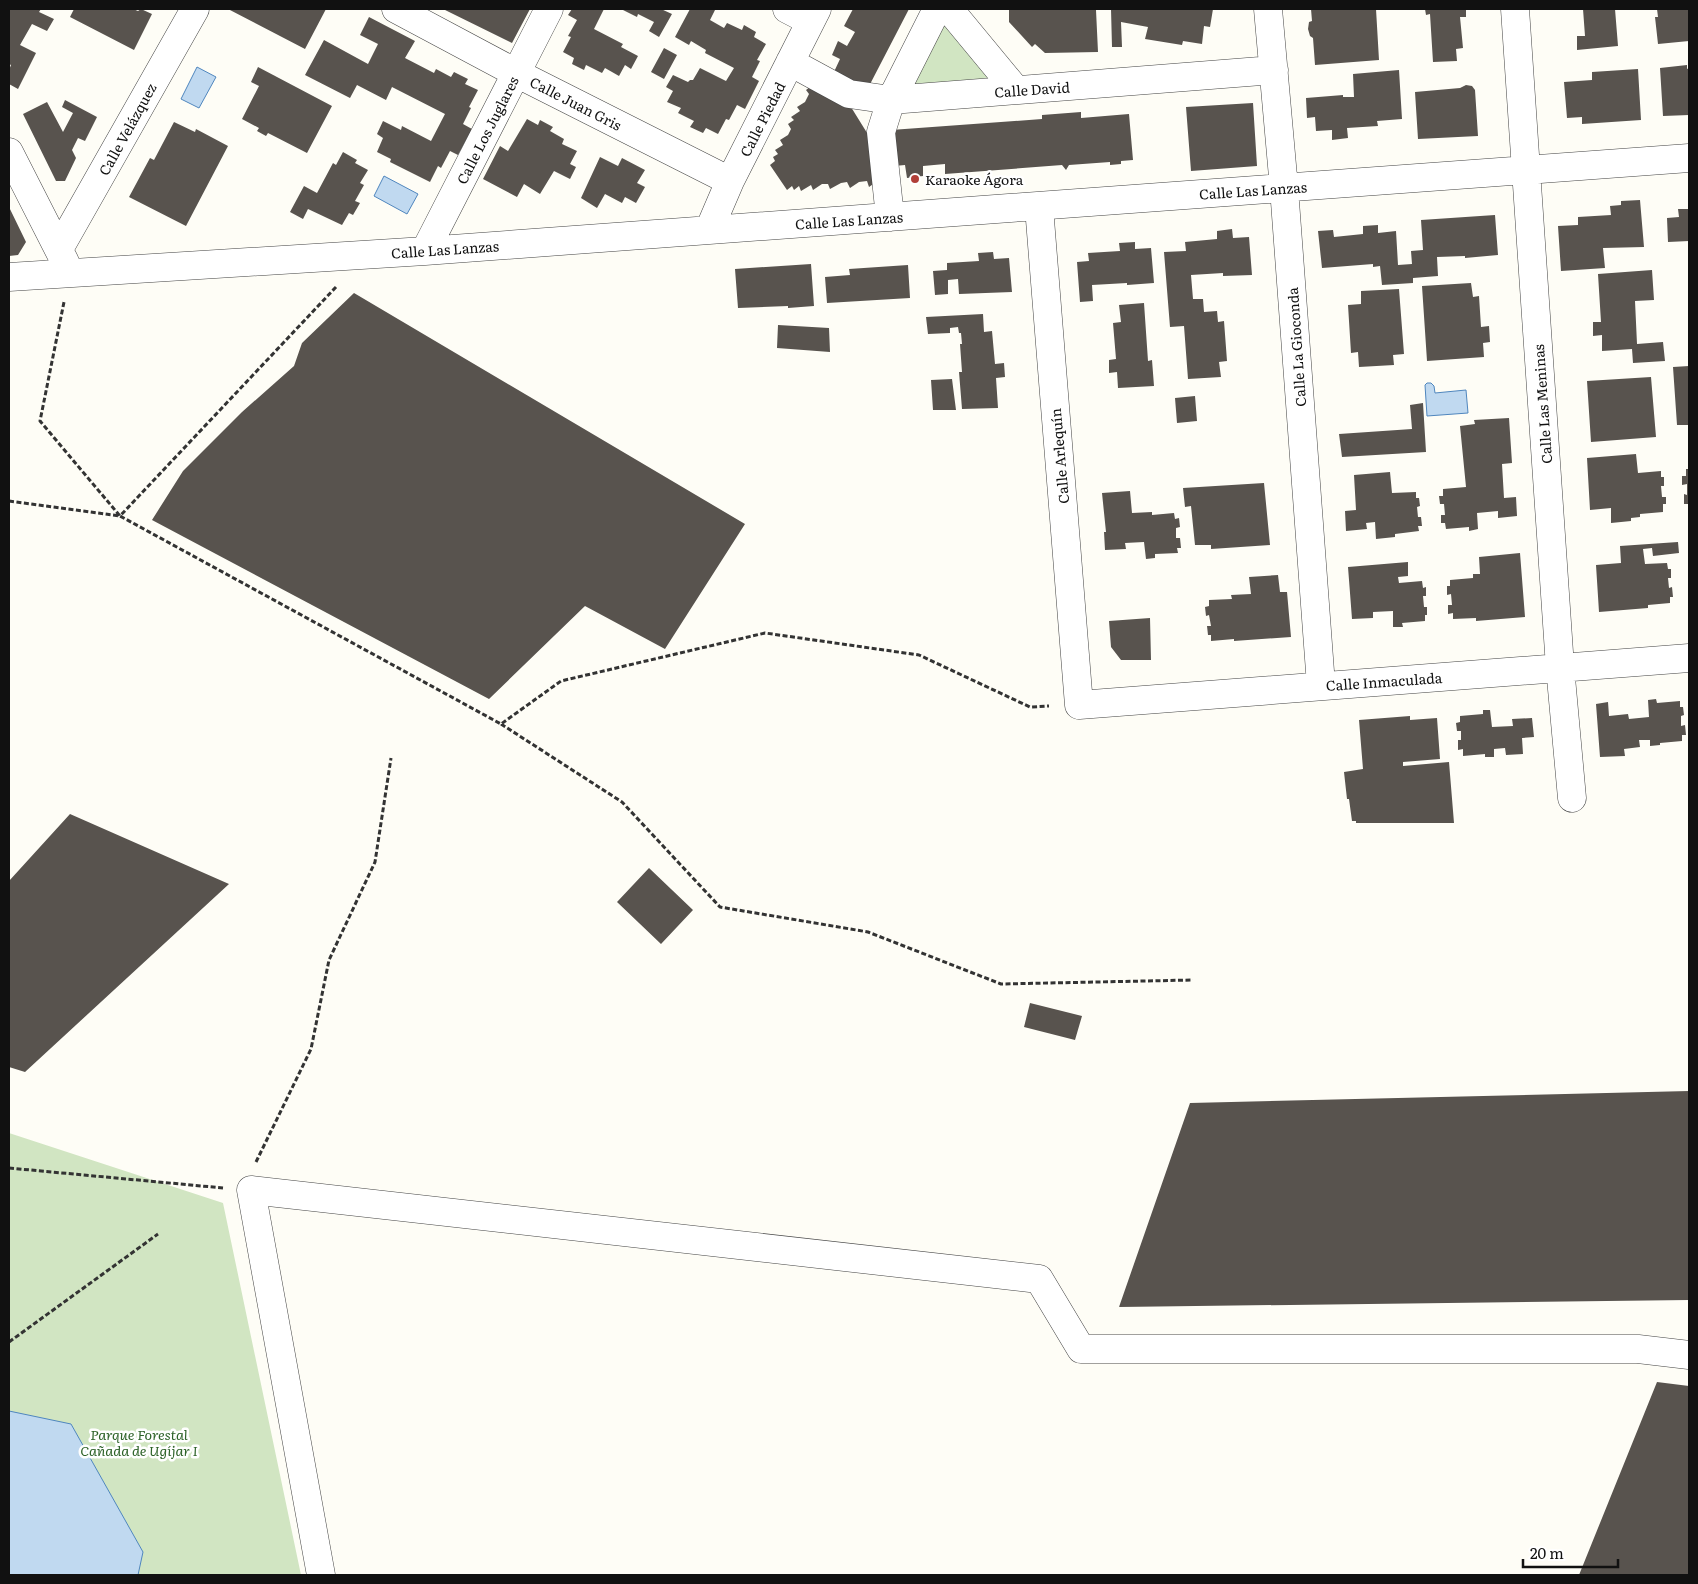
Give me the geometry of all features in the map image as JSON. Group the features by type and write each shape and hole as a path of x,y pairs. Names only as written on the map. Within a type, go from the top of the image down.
{"street":[{"name":"Calle Velázquez","path":"65,261 195,9"},
{"name":"Calle Juan Gris","path":"396,9 516,73 730,181"},
{"name":"Calle Los Juglares","path":"426,250 549,9"},
{"path":"890,217 881,132 891,100 938,9"},
{"path":"949,9 1016,90"},
{"name":"Calle La Gioconda","path":"1268,9 1284,188 1320,686"},
{"name":"Calle Las Meninas","path":"1516,9 1560,667 1572,798"},
{"name":"Calle Piedad","path":"709,230 730,181 790,62 805,13"},
{"name":"Calle David","path":"790,62 849,94 891,100 1274,70"},
{"path":"9,152 65,261"},
{"name":"Calle Las Lanzas","path":"9,277 65,261 341,256 1689,158"},
{"name":"Calle Arlequín","path":"1039,206 1079,704"},
{"name":"Calle Inmaculada","path":"1079,704 1689,658"},
{"path":"321,1575 251,1190 1039,1279 1081,1349 1638,1348 1689,1354"}],"path":[{"path":"120,516 343,279 341,256"},
{"path":"65,261 40,421 120,516"},
{"path":"9,501 120,516 501,724 622,802 720,907 868,932 1001,984 1193,980"},
{"path":"501,724 561,681 765,634 919,655 1030,707 1079,704"},
{"path":"9,1168 251,1190 251,1171 311,1048 329,960 375,862 391,758"},
{"path":"9,1342 158,1234"}],"green space":[{"path":"937,9 1016,90 891,100"},
{"name":"Parque Forestal Cañada de Ugíjar I","path":"9,1133 223,1203 301,1575 9,1575"}],"water":[{"path":"197,67 216,77 199,108 181,99"},
{"path":"384,176 418,194 407,214 374,196"},
{"path":"1431,383 1434,386 1435,393 1466,390 1468,413 1427,416 1425,385"},
{"path":"9,1411 71,1424 143,1552 138,1575 9,1575"}],"building":[{"path":"9,9 41,9 39,12 54,19 47,31 32,24 20,45 36,53 18,89 9,84 11,65 9,64"},
{"path":"74,9 133,9 138,11 141,9 152,14 134,50 70,17"},
{"path":"228,9 326,9 305,49"},
{"path":"443,9 530,9 512,43"},
{"path":"572,9 604,9 594,29 623,44 621,47 638,56 631,69 625,65 619,76 605,68 602,73 586,65 584,70 572,64 574,58 563,52 571,37 568,36 577,20 568,15"},
{"path":"621,9 661,9 672,14 659,37 649,31 654,22 638,14 637,17"},
{"path":"690,9 713,9 715,10 710,20 724,28 727,23 742,30 744,25 756,32 754,37 766,44 757,60 760,61 752,77 759,81 745,109 737,105 729,120 726,119 718,134 706,128 703,133 690,127 694,121 678,113 681,108 667,102 673,91 666,87 673,75 688,82 693,80 700,68 726,81 734,68 705,53 706,50 691,41 689,45 675,37"},
{"path":"853,9 909,9 867,90 833,74 840,59 832,55 838,41 847,46 855,32 844,26"},
{"path":"1009,9 1096,10 1098,52 1045,53 1035,44 1032,47 1009,22"},
{"path":"1111,9 1213,9 1210,27 1204,26 1202,44 1183,41 1182,45 1145,39 1148,27 1121,22 1122,47 1112,47"},
{"path":"1311,9 1376,9 1379,60 1315,65 1313,38 1310,36 1308,29 1309,22 1312,21"},
{"path":"1425,9 1466,9 1466,17 1460,17 1463,48 1456,49 1457,61 1433,62 1430,14 1426,15"},
{"path":"1583,9 1615,9 1618,46 1577,50 1577,36 1585,36"},
{"path":"1657,9 1689,9 1689,41 1658,44 1655,17 1658,17"},
{"path":"369,17 415,41 405,58 434,73 436,69 451,77 454,72 468,79 465,84 478,90 463,124 472,129 458,155 450,151 441,168 438,166 430,182 390,162 391,159 377,152 383,138 377,134 383,121 401,130 402,126 431,141 445,114 392,87 386,100 357,85 350,98 305,75 324,40 368,64 378,44 360,35"},
{"path":"664,48 677,55 664,79 651,72"},
{"path":"1687,65 1687,69 1689,68 1689,115 1663,116 1660,68"},
{"path":"258,67 332,106 307,153 268,133 266,136 257,131 259,128 242,119 259,86 251,82"},
{"path":"1638,69 1641,120 1582,124 1582,117 1567,118 1564,82 1592,80 1592,72"},
{"path":"1399,70 1402,119 1377,121 1378,126 1347,128 1348,138 1332,140 1332,130 1316,131 1315,117 1307,118 1306,98 1343,95 1343,97 1354,97 1353,74"},
{"path":"815,83 846,99 877,149 879,180 869,187 867,181 859,182 850,188 847,182 830,189 828,184 822,184 813,190 811,185 801,191 799,186 794,190 792,186 787,190 770,165 775,161 773,157 778,154 775,150 783,145 780,140 788,135 791,129 788,124 794,120 791,117 800,111 797,107 805,102 809,94 806,90"},
{"path":"1466,85 1472,86 1475,90 1478,136 1418,139 1415,92 1460,88"},
{"path":"65,100 97,117 85,141 78,138 72,150 76,158 65,181 56,181 23,114 47,102 63,132 73,113 62,107"},
{"path":"1253,103 1257,166 1191,171 1186,107"},
{"path":"1081,112 1081,118 1129,114 1133,160 1121,161 1121,164 1110,165 1110,162 1069,165 1066,170 1062,165 945,174 945,164 923,166 923,176 907,178 905,165 894,166 891,130 1042,119 1042,115"},
{"path":"527,119 538,125 540,120 553,127 550,131 564,139 562,144 577,151 570,164 576,167 570,179 554,171 540,194 524,184 517,197 483,179 500,146 508,151"},
{"path":"174,122 195,132 196,129 228,146 186,226 129,197 150,158 154,160"},
{"path":"343,152 357,160 355,163 368,170 360,183 364,185 355,201 360,203 353,215 349,213 342,225 308,209 303,219 290,212 304,186 317,193 333,163 336,165"},
{"path":"600,157 618,166 622,158 645,170 637,183 645,187 636,203 625,197 622,203 605,194 597,208 581,198"},
{"path":"1640,200 1644,247 1603,248 1605,268 1561,271 1558,226 1578,225 1578,217 1611,215 1610,206 1621,205 1621,201"},
{"path":"9,207 26,242 18,255 9,256"},
{"path":"1678,209 1689,209 1689,241 1668,242 1667,218 1679,217"},
{"path":"1495,215 1498,255 1465,258 1465,256 1437,257 1438,276 1413,278 1413,283 1382,285 1380,266 1373,267 1373,264 1322,268 1318,231 1333,230 1334,237 1363,234 1363,226 1378,225 1378,233 1396,231 1398,265 1412,264 1411,251 1423,250 1421,220"},
{"path":"1232,229 1233,238 1249,237 1252,275 1223,276 1223,273 1191,275 1193,299 1203,299 1204,312 1217,311 1218,322 1224,321 1227,361 1219,362 1221,377 1188,379 1184,326 1170,327 1164,252 1186,251 1185,242 1217,239 1217,231"},
{"path":"1135,242 1135,249 1151,248 1154,283 1092,285 1093,301 1080,302 1077,262 1089,261 1088,253 1120,251 1119,243"},
{"path":"993,252 994,259 1009,258 1012,292 959,294 958,279 948,280 948,294 935,295 933,271 947,270 947,263 979,261 978,253"},
{"path":"811,264 814,306 738,308 735,269"},
{"path":"908,265 910,298 827,303 825,277 850,275 849,269"},
{"path":"1652,270 1654,300 1635,301 1637,344 1663,342 1665,361 1633,363 1632,349 1602,351 1602,335 1593,336 1593,322 1601,322 1598,274"},
{"path":"1471,283 1473,297 1479,296 1481,327 1489,326 1490,342 1483,343 1484,357 1427,361 1422,286"},
{"path":"1399,289 1404,354 1393,355 1394,365 1359,367 1358,352 1351,353 1348,305 1361,304 1361,291"},
{"path":"354,293 745,524 665,649 585,606 489,699 152,520 183,471 242,412 294,366 302,343"},
{"path":"1144,303 1148,361 1152,360 1154,386 1118,388 1117,372 1109,373 1109,360 1116,359 1113,323 1121,322 1119,305"},
{"path":"983,314 984,332 992,331 995,364 1004,363 1005,377 996,378 998,408 962,409 959,372 962,372 961,333 959,333 958,327 950,328 950,333 928,334 926,317"},
{"path":"778,325 829,328 830,352 777,348"},
{"path":"1689,366 1689,425 1677,425 1673,367"},
{"path":"1651,377 1656,437 1591,442 1587,381"},
{"path":"952,379 956,410 933,410 931,380"},
{"path":"1195,396 1197,421 1177,423 1175,398"},
{"path":"1423,403 1426,452 1342,457 1339,434 1412,429 1410,405"},
{"path":"1509,418 1512,463 1502,464 1504,498 1516,497 1517,516 1498,518 1498,511 1477,513 1478,529 1469,531 1469,527 1446,529 1445,523 1441,523 1441,515 1445,515 1444,504 1440,504 1439,496 1443,496 1443,489 1466,487 1460,426 1475,424 1474,420"},
{"path":"1636,454 1638,473 1661,471 1661,477 1664,477 1664,486 1661,486 1662,497 1666,497 1666,504 1663,504 1663,512 1640,514 1640,517 1631,518 1631,521 1611,523 1611,508 1590,510 1587,458"},
{"path":"1686,469 1689,469 1689,504 1684,504 1684,494 1687,495 1687,484 1682,485 1682,476 1686,476"},
{"path":"1390,472 1392,493 1416,492 1416,498 1419,498 1420,506 1417,507 1418,517 1421,517 1422,526 1418,526 1419,531 1395,534 1395,537 1376,539 1375,522 1366,523 1367,529 1346,531 1345,511 1356,510 1354,475"},
{"path":"1264,483 1270,545 1211,549 1211,545 1195,545 1191,506 1185,507 1183,488"},
{"path":"1130,491 1132,513 1152,512 1152,515 1174,513 1175,519 1179,518 1180,527 1176,528 1176,538 1180,538 1181,548 1177,548 1178,553 1155,554 1155,558 1146,559 1144,542 1125,543 1126,549 1105,550 1104,532 1106,532 1102,493"},
{"path":"1678,542 1679,553 1653,556 1652,548 1643,549 1645,564 1667,563 1668,569 1671,569 1671,578 1668,578 1669,588 1672,587 1673,597 1670,597 1670,603 1648,605 1648,608 1599,612 1596,565 1621,563 1620,546"},
{"path":"1520,553 1525,617 1476,621 1476,618 1453,619 1453,613 1448,614 1448,605 1452,605 1451,594 1447,595 1447,586 1450,586 1450,580 1473,578 1473,574 1480,574 1479,557"},
{"path":"1408,562 1408,576 1398,577 1399,583 1422,581 1423,588 1426,587 1426,596 1423,596 1424,607 1427,607 1425,621 1402,623 1403,627 1393,627 1393,611 1373,612 1373,618 1352,619 1348,567"},
{"path":"1278,575 1280,592 1287,592 1291,637 1211,641 1211,635 1208,635 1207,626 1211,626 1209,615 1206,616 1205,607 1209,606 1209,600 1232,599 1231,595 1251,594 1249,577"},
{"path":"1150,618 1151,660 1121,660 1111,647 1109,621"},
{"path":"1656,699 1657,703 1680,701 1680,707 1683,707 1684,715 1681,716 1681,726 1685,725 1686,735 1682,735 1682,741 1650,746 1650,740 1639,740 1640,747 1624,749 1625,756 1600,757 1596,704 1608,702 1609,716 1628,714 1629,719 1649,717 1648,700"},
{"path":"1483,710 1490,710 1492,727 1513,726 1512,719 1532,718 1534,737 1522,738 1523,754 1506,755 1505,748 1494,749 1494,757 1485,757 1485,754 1463,756 1463,749 1458,750 1458,740 1461,740 1461,731 1457,731 1456,723 1460,722 1460,716 1483,714"},
{"path":"1410,716 1410,720 1437,718 1440,759 1403,762 1403,766 1449,762 1454,823 1356,823 1356,821 1352,821 1344,772 1363,769 1359,720"},
{"path":"70,814 229,884 25,1072 9,1067 9,881"},
{"path":"649,868 693,910 661,944 617,902"},
{"path":"1030,1003 1082,1016 1075,1040 1024,1027"},
{"path":"1689,1091 1689,1300 1119,1307 1190,1103"},
{"path":"1657,1382 1689,1386 1689,1575 1579,1575"}],"place":[{"name":"Karaoke Ágora","path":"915,179"}]}
